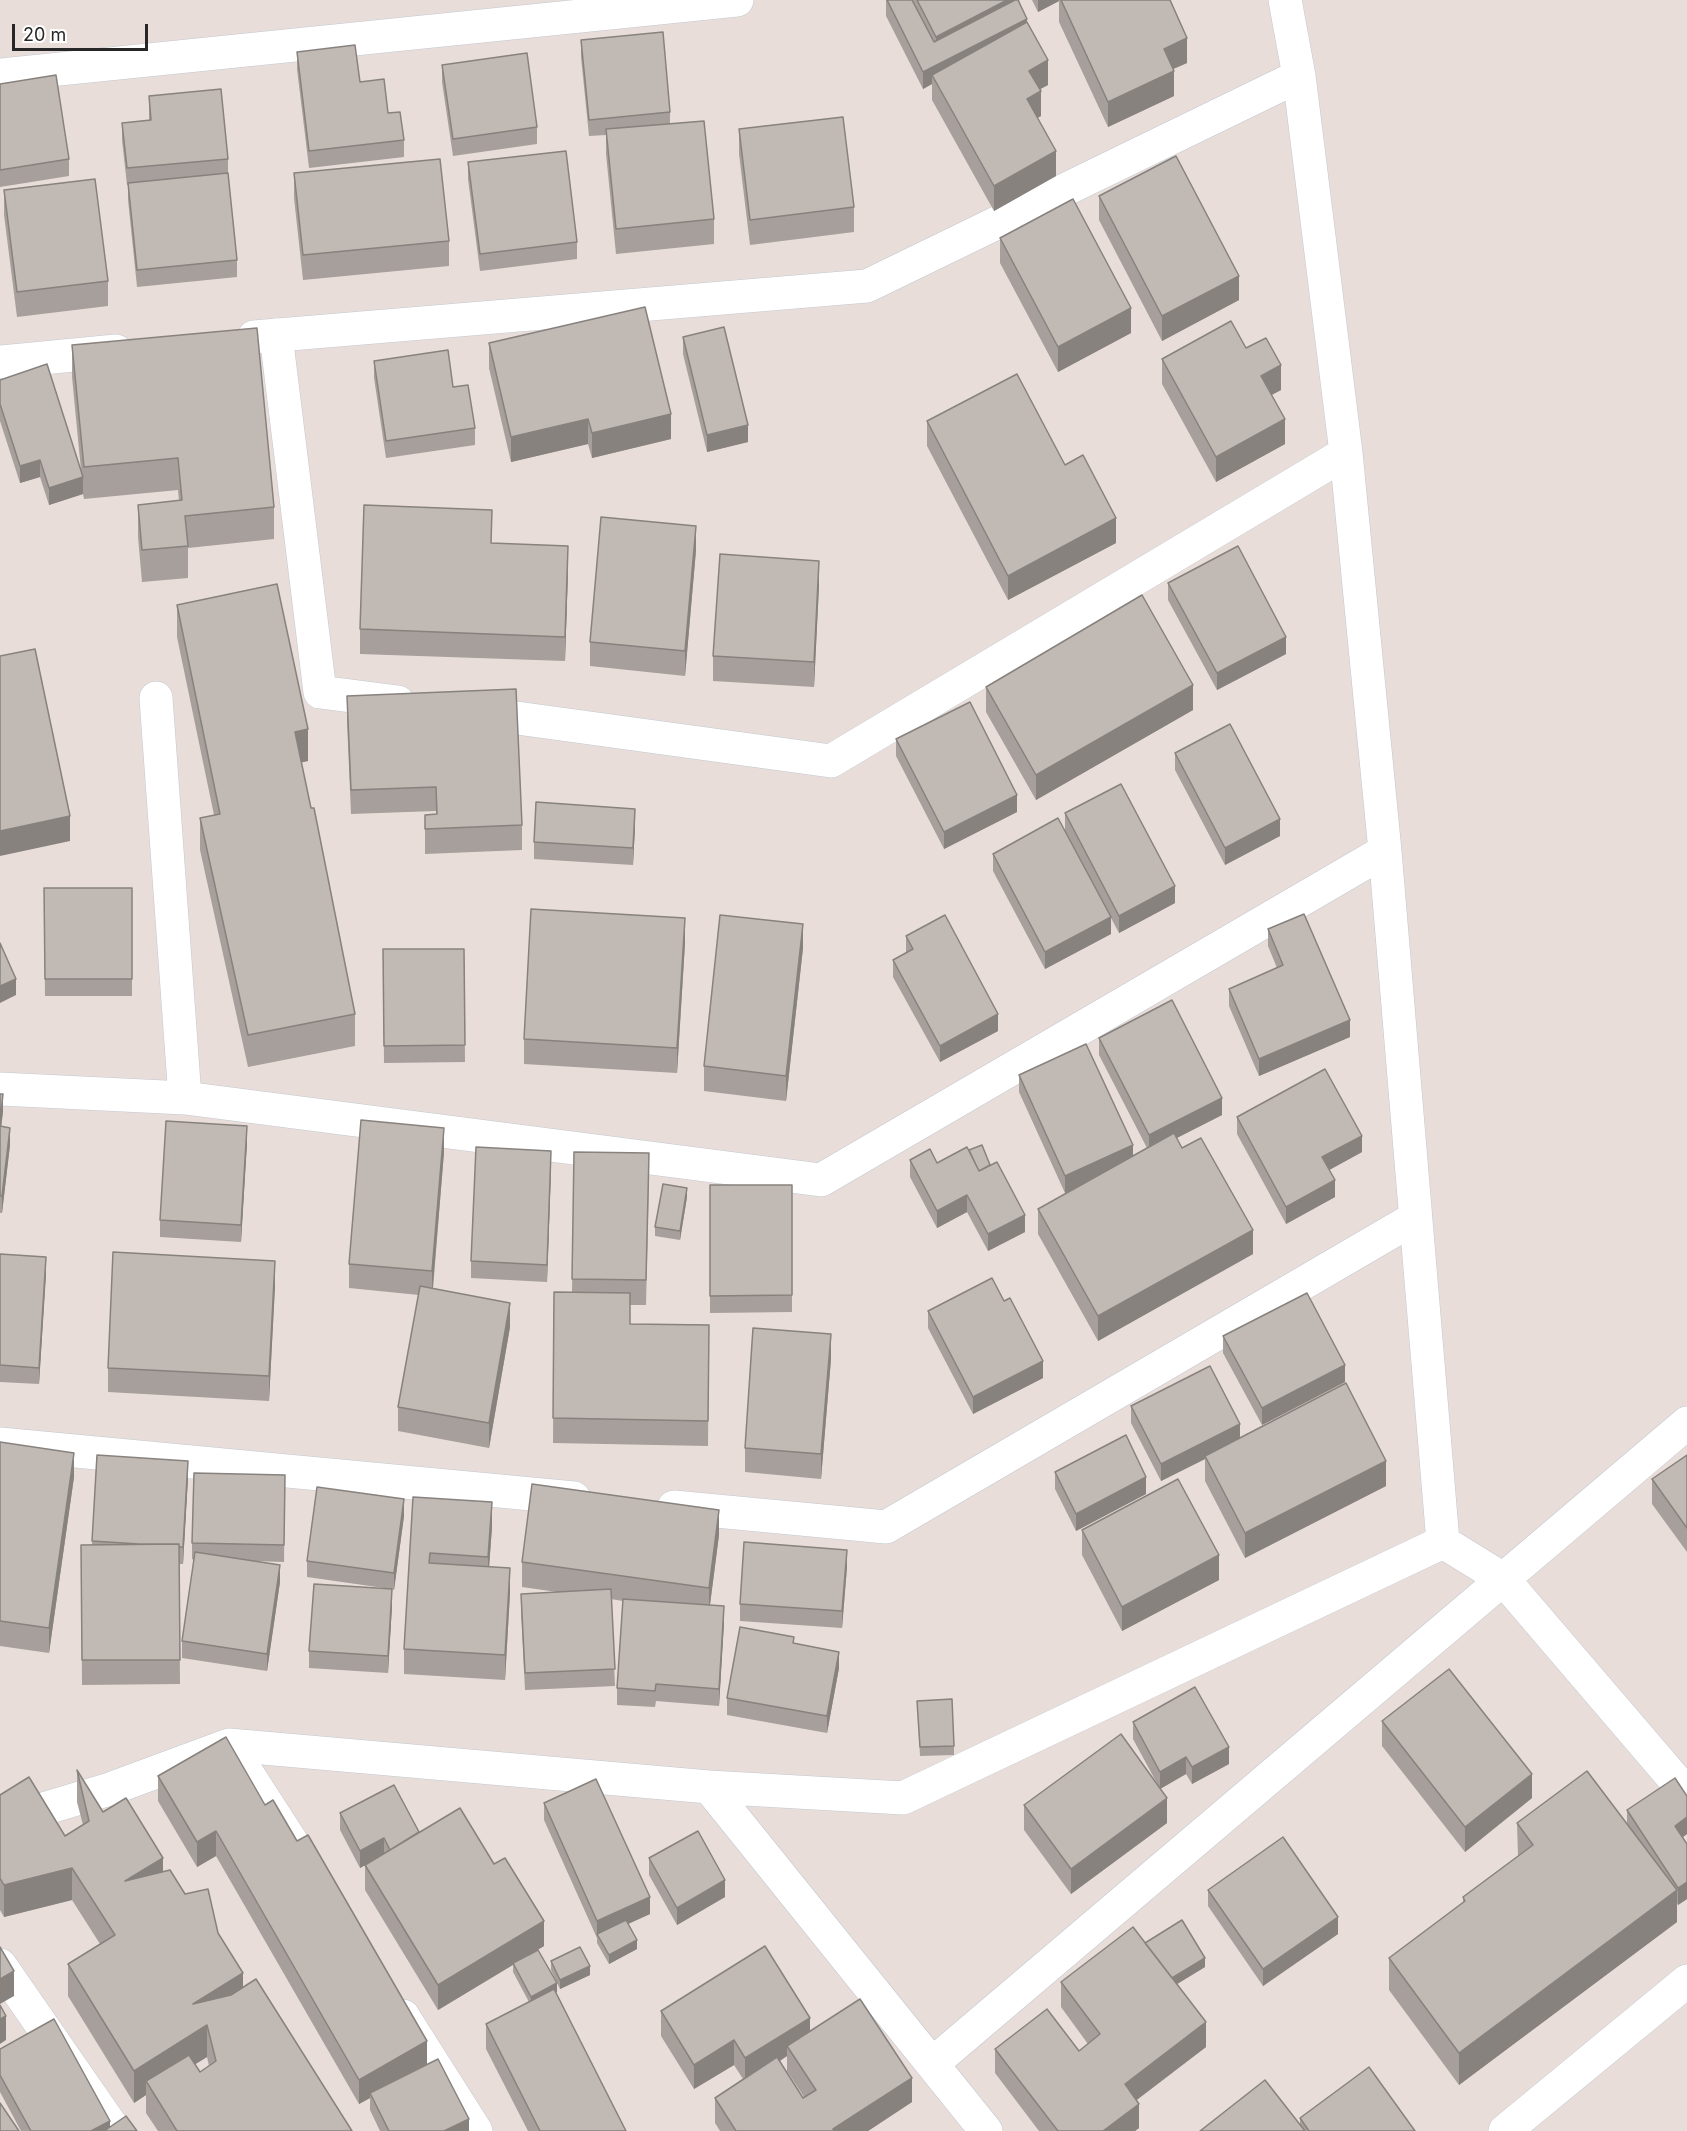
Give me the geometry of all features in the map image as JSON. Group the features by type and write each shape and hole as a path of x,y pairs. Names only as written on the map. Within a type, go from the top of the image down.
{"street":[{"path":"0,75 738,0"},
{"path":"1285,0 1299,76 1346,453 1385,851 1443,1542"},
{"path":"219,341 867,286 1299,76"},
{"path":"276,335 320,692 831,761 1346,453"},
{"path":"0,362 150,348"},
{"path":"156,698 185,1098"},
{"path":"0,1089 185,1098 821,1180 1385,851"},
{"path":"650,1505 886,1527 1415,1218"},
{"path":"932,2064 1687,1423"},
{"path":"0,1444 602,1500"},
{"path":"1443,1542 1503,1579 1687,1794"},
{"path":"0,1822 110,1789 230,1745 710,1787 903,1798 1443,1542"},
{"path":"230,1745 305,1864"},
{"path":"710,1787 983,2130"},
{"path":"110,1789 130,1819"},
{"path":"0,1965 115,2131"},
{"path":"1505,2131 1687,1981"},
{"path":"387,1993 476,2131"}],"building":[{"path":"887,0 912,0 934,42 1015,0 1018,0 1027,19 923,72"},
{"path":"917,0 1007,0 936,37"},
{"path":"1061,0 1170,0 1187,38 1164,49 1174,71 1108,102"},
{"path":"1027,22 1048,60 1029,71 1041,91 1027,99 1056,151 994,186 932,75"},
{"path":"663,32 670,112 589,120 581,40"},
{"path":"355,45 360,82 384,79 388,113 400,112 404,140 309,151 297,52"},
{"path":"527,53 537,127 453,139 442,65"},
{"path":"56,75 69,159 0,170 0,84"},
{"path":"221,89 228,159 127,168 122,123 151,120 149,96"},
{"path":"843,117 854,207 750,220 739,129"},
{"path":"704,121 714,219 616,229 606,129"},
{"path":"566,151 577,242 480,254 468,162"},
{"path":"1176,156 1239,276 1162,316 1099,196"},
{"path":"440,159 449,241 303,255 294,173"},
{"path":"228,173 237,260 137,270 128,183"},
{"path":"95,179 108,281 17,292 4,190"},
{"path":"1073,199 1131,308 1058,347 1000,238"},
{"path":"645,307 671,414 592,433 588,419 511,437 489,343"},
{"path":"1231,321 1246,348 1266,338 1281,365 1261,376 1285,419 1216,457 1162,359"},
{"path":"724,327 748,425 707,435 683,337"},
{"path":"257,328 274,507 185,516 188,546 142,550 138,505 182,500 178,458 84,467 72,345"},
{"path":"448,350 453,387 468,385 475,428 386,441 374,361"},
{"path":"47,364 83,477 49,488 40,460 20,466 0,404 0,380"},
{"path":"1017,374 1065,465 1083,455 1116,518 1008,576 927,421"},
{"path":"364,505 492,510 491,543 568,546 565,637 360,629"},
{"path":"601,517 696,526 685,651 590,642"},
{"path":"1238,546 1286,637 1217,673 1168,583"},
{"path":"720,554 819,561 814,662 713,656"},
{"path":"277,584 308,729 295,732 311,808 314,808 355,1014 248,1035 200,818 220,814 177,605"},
{"path":"1142,595 1193,685 1036,775 986,687"},
{"path":"35,649 70,816 0,831 0,656"},
{"path":"516,689 522,825 425,829 425,815 437,814 436,787 351,790 347,696"},
{"path":"970,702 1017,795 944,832 896,739"},
{"path":"1230,724 1280,819 1225,848 1175,753"},
{"path":"1121,784 1175,886 1119,916 1065,813"},
{"path":"536,802 635,809 633,848 534,842"},
{"path":"1058,818 1111,917 1045,952 993,854"},
{"path":"44,888 132,888 132,979 45,979"},
{"path":"531,909 685,918 677,1048 524,1039"},
{"path":"1304,914 1350,1020 1259,1059 1229,989 1283,965 1268,929"},
{"path":"720,915 803,924 786,1076 704,1066"},
{"path":"945,915 998,1014 940,1046 893,960 913,949 906,936"},
{"path":"0,943 16,979 0,986"},
{"path":"383,949 464,949 465,1045 384,1046"},
{"path":"1172,1000 1222,1098 1149,1135 1099,1038"},
{"path":"1086,1044 1133,1145 1065,1176 1019,1075"},
{"path":"1325,1069 1362,1136 1322,1157 1335,1180 1286,1207 1237,1117"},
{"path":"0,1094 3,1094 0,1122"},
{"path":"361,1120 444,1128 432,1271 349,1264"},
{"path":"166,1121 247,1126 241,1225 160,1220"},
{"path":"0,1126 10,1128 2,1196 0,1196"},
{"path":"1174,1133 1182,1148 1201,1138 1253,1230 1098,1316 1038,1209"},
{"path":"982,1145 990,1165 979,1171 969,1150"},
{"path":"476,1147 551,1151 547,1265 471,1261"},
{"path":"967,1147 979,1171 997,1162 1025,1215 988,1234 967,1195 937,1211 910,1160 930,1149 937,1163"},
{"path":"574,1152 649,1153 646,1280 572,1279"},
{"path":"663,1184 687,1188 680,1231 655,1227"},
{"path":"710,1185 792,1185 792,1295 710,1296"},
{"path":"113,1252 275,1261 269,1376 108,1368"},
{"path":"0,1254 46,1257 39,1368 0,1365"},
{"path":"992,1278 1004,1301 1010,1298 1043,1361 973,1397 928,1311"},
{"path":"420,1286 510,1303 489,1423 398,1407"},
{"path":"554,1292 630,1293 630,1324 709,1325 708,1421 553,1418"},
{"path":"1307,1293 1345,1365 1262,1408 1223,1336"},
{"path":"753,1328 831,1334 821,1454 745,1448"},
{"path":"1210,1366 1240,1424 1161,1464 1131,1406"},
{"path":"1346,1383 1386,1461 1245,1533 1205,1456"},
{"path":"1126,1435 1146,1477 1076,1514 1055,1472"},
{"path":"0,1442 74,1453 49,1628 0,1621"},
{"path":"97,1455 188,1461 183,1547 179,1547 179,1544 92,1541"},
{"path":"1687,1455 1687,1528 1652,1479"},
{"path":"194,1473 285,1475 284,1545 192,1543"},
{"path":"1178,1479 1219,1555 1122,1607 1082,1530"},
{"path":"532,1484 719,1510 709,1588 522,1562"},
{"path":"317,1487 404,1499 394,1573 307,1561"},
{"path":"413,1497 492,1502 488,1557 430,1553 429,1563 510,1568 505,1655 404,1649"},
{"path":"744,1542 847,1550 842,1611 740,1604"},
{"path":"179,1544 180,1660 82,1660 81,1545"},
{"path":"195,1552 280,1565 267,1654 182,1641"},
{"path":"314,1584 392,1589 388,1656 309,1651"},
{"path":"611,1589 615,1669 525,1673 521,1594"},
{"path":"623,1599 724,1606 719,1689 656,1684 655,1691 617,1688"},
{"path":"740,1627 794,1637 793,1643 839,1652 827,1716 727,1698"},
{"path":"1449,1669 1532,1774 1465,1827 1382,1721"},
{"path":"1195,1687 1229,1747 1192,1767 1186,1757 1160,1772 1133,1722"},
{"path":"952,1699 954,1746 920,1747 917,1701"},
{"path":"1121,1734 1167,1798 1071,1869 1024,1805"},
{"path":"226,1737 265,1805 273,1800 297,1841 308,1835 427,2041 359,2080 216,1831 197,1842 158,1776"},
{"path":"77,1770 103,1812 126,1798 163,1858 125,1881 170,1870 185,1894 208,1889 218,1933 243,1973 193,2004 231,1995 256,1979 352,2131 177,2131 146,2081 189,2055 200,2072 216,2061 207,2025 134,2071 68,1964 115,1935 72,1868 4,1885 0,1878 0,1795 29,1777 65,1836 89,1821"},
{"path":"1587,1771 1677,1890 1459,2053 1389,1958 1465,1901 1463,1897 1533,1845 1517,1823"},
{"path":"1675,1778 1687,1796 1687,1817 1675,1826 1687,1844 1687,1882 1678,1888 1627,1810"},
{"path":"596,1779 650,1897 597,1921 544,1803"},
{"path":"394,1785 419,1832 390,1850 384,1838 360,1851 340,1813"},
{"path":"460,1808 494,1864 505,1858 544,1921 438,1985 365,1865"},
{"path":"698,1831 725,1880 677,1908 649,1858"},
{"path":"1283,1837 1338,1917 1263,1969 1208,1890"},
{"path":"626,1920 637,1940 609,1955 597,1934"},
{"path":"1182,1920 1205,1958 1172,1978 1145,1943"},
{"path":"1133,1927 1206,2022 1125,2084 1139,2104 1103,2131 1058,2131 995,2049 1047,2009 1079,2051 1100,2034 1061,1982"},
{"path":"765,1946 810,2018 745,2058 734,2040 694,2065 661,2011"},
{"path":"0,1947 14,1971 0,1979"},
{"path":"580,1947 590,1966 560,1980 551,1961"},
{"path":"538,1950 557,1983 531,1997 513,1963"},
{"path":"554,1989 626,2131 540,2131 486,2024"},
{"path":"860,1999 912,2078 833,2129 834,2131 736,2131 715,2098 777,2057 803,2098 816,2090 787,2046"},
{"path":"0,2005 6,2016 0,2019"},
{"path":"54,2019 110,2121 91,2131 31,2131 0,2075 0,2049"},
{"path":"438,2059 469,2119 444,2131 389,2131 370,2093"},
{"path":"1369,2067 1415,2131 1309,2131 1300,2118"},
{"path":"1265,2080 1305,2131 1200,2131"},
{"path":"0,2103 19,2131 0,2131"},
{"path":"126,2116 137,2131 104,2131"}]}
